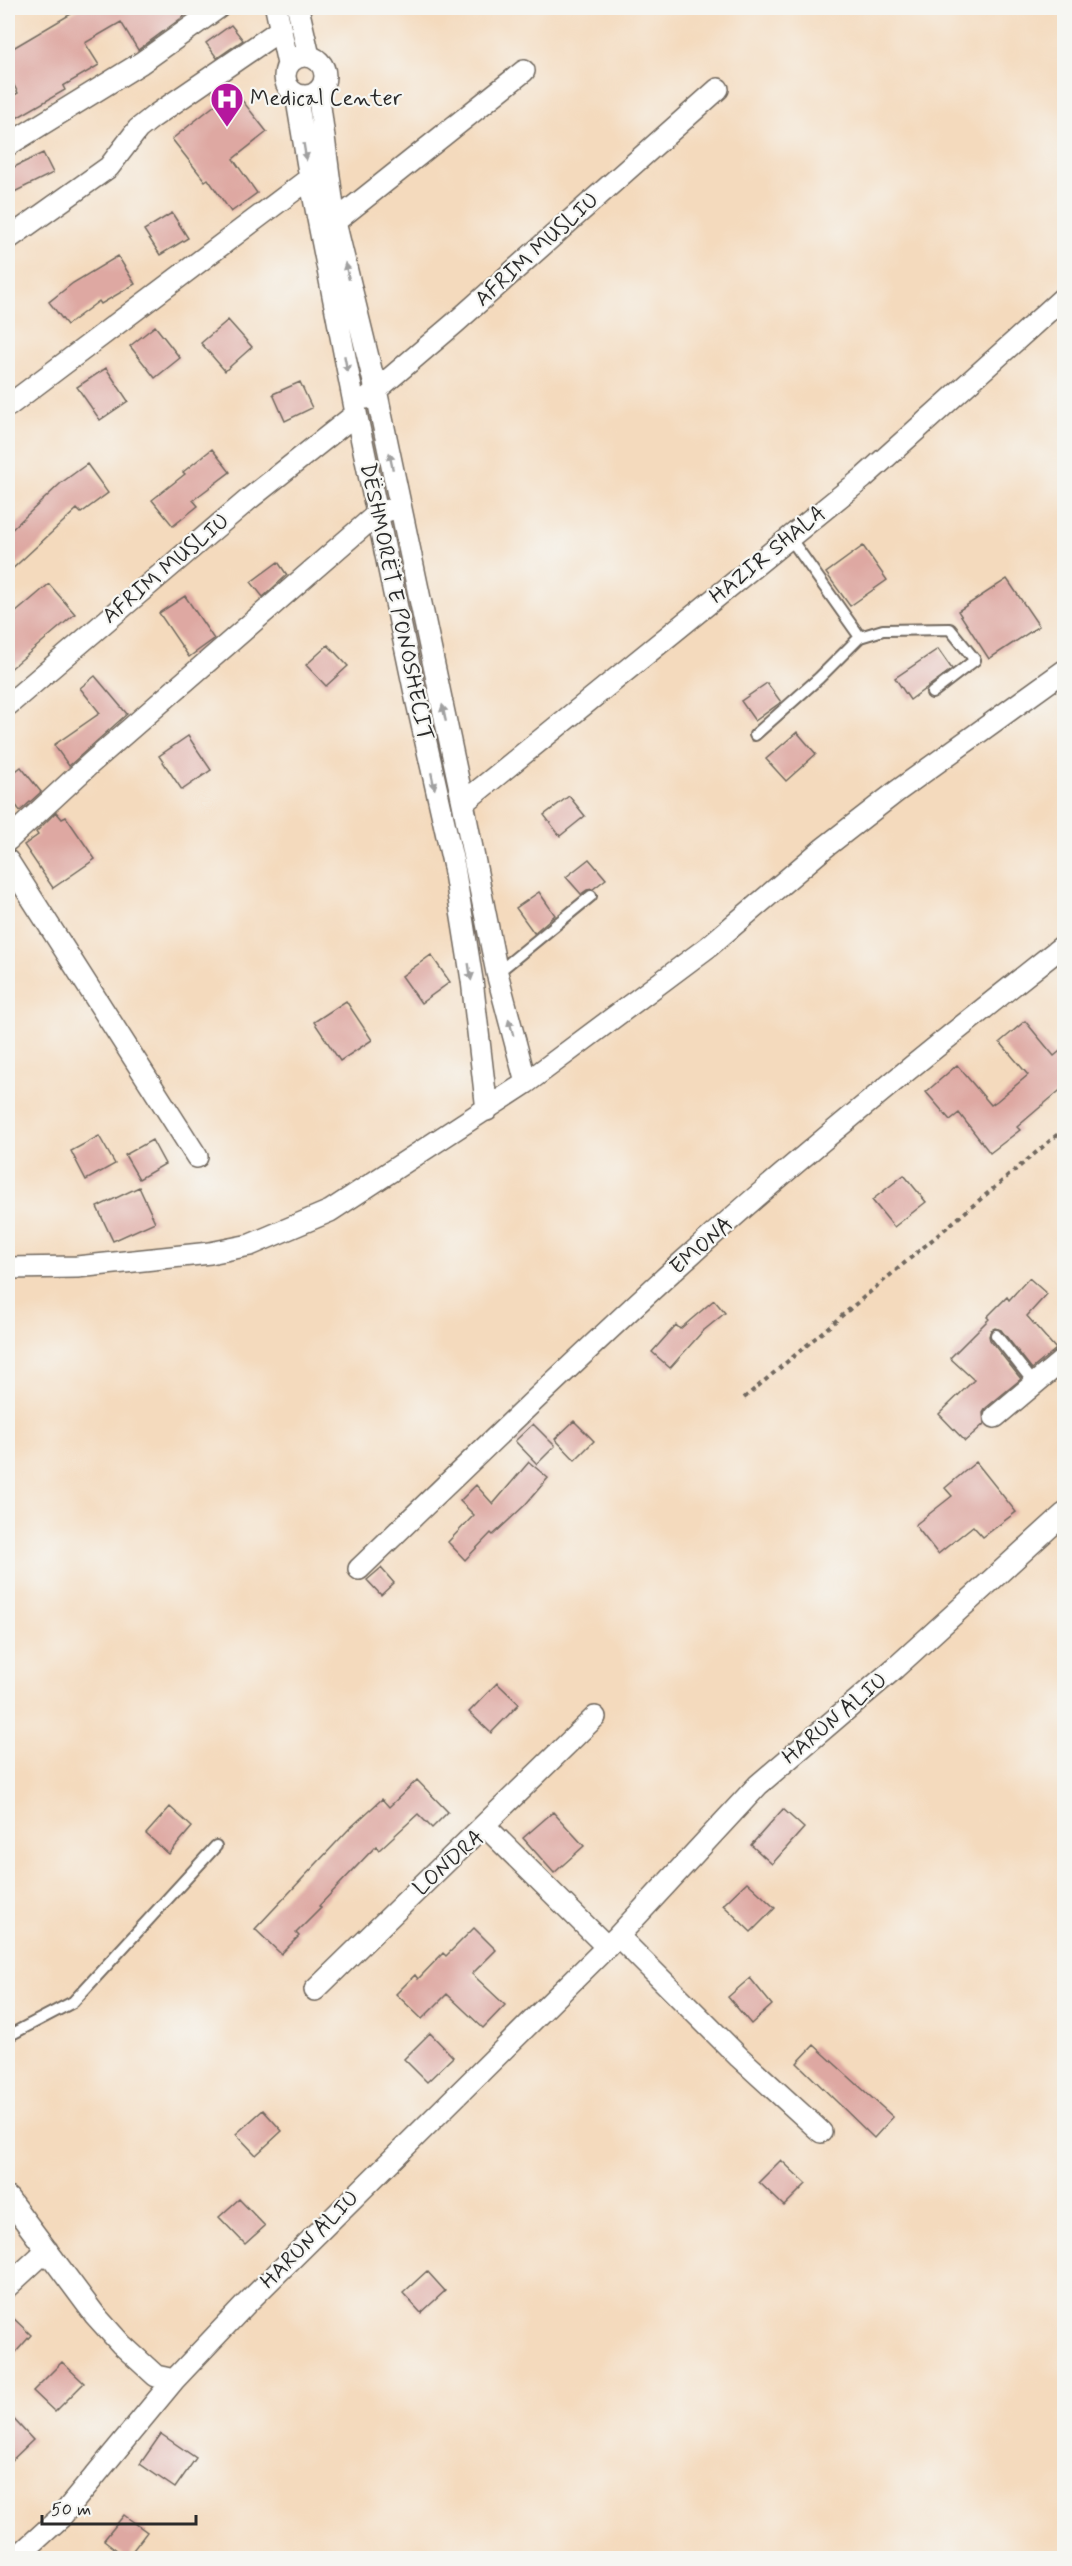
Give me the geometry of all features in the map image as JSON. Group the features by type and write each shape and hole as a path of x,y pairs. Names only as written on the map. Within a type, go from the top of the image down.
{"street":[{"path":"8,145 141,63 218,8"},
{"name":"DËSHMORËT E PONOSHECIT","path":"276,8 288,64 285,75 288,87 296,94 310,178 328,228 347,316 356,411 437,799 454,867 472,980 487,1110"},
{"name":"DËSHMORËT E PONOSHECIT","path":"298,8 309,56 319,60 325,70 325,82 318,91 328,228"},
{"path":"8,239 109,167 138,129 153,117 280,30"},
{"path":"288,64 297,57 309,56"},
{"path":"328,228 524,71"},
{"name":"AFRIM MUSLIU","path":"8,705 249,499 356,411 376,390 464,315 718,89"},
{"path":"296,94 308,96 318,91"},
{"path":"8,406 310,178"},
{"name":"HAZIR SHALA","path":"464,803 863,478 1065,297"},
{"name":"DËSHMORËT E PONOSHECIT","path":"347,316 376,390 464,803 496,973 526,1083"},
{"path":"8,840 92,763 377,514 400,506"},
{"path":"8,1268 77,1267 210,1253 250,1245 330,1211 526,1083 708,947 824,848 896,792 1065,671"},
{"path":"8,861 197,1157"},
{"path":"460,904 482,899"},
{"name":"EMONA","path":"359,1569 511,1422 679,1265 940,1043 1065,945"},
{"path":"995,1417 1065,1359"},
{"name":"HARUN ALIU","path":"21,2556 60,2518 174,2380 323,2226 613,1941 758,1785 895,1668 1065,1514"},
{"path":"484,1825 595,1717"},
{"name":"LONDRA","path":"315,1990 484,1825 613,1941"},
{"path":"613,1941 821,2132"},
{"path":"8,2198 95,2315 121,2344 156,2376 174,2380"},
{"path":"8,2286 47,2250"}],"lane":[{"path":"790,538 860,637"},
{"path":"755,735 819,678 860,637 884,630 950,629 975,660 932,693"},
{"path":"496,973 591,896"},
{"path":"996,1335 1034,1383"},
{"path":"8,2036 73,2002 216,1846"}],"path":[{"path":"744,1398 1065,1129"}],"building":[{"path":"81,8 195,8 138,50 121,22 85,43 99,65 63,86 65,90 8,123 8,99 18,93 8,74 8,51"},
{"path":"231,25 243,40 217,58 206,43"},
{"path":"234,90 267,132 233,159 257,193 231,212 208,179 205,181 172,139"},
{"path":"43,153 53,173 8,195 8,170"},
{"path":"172,213 188,238 160,255 144,230"},
{"path":"118,256 135,284 101,304 99,301 67,325 49,302 73,283"},
{"path":"228,320 252,347 225,371 201,343"},
{"path":"155,326 180,358 155,378 130,346"},
{"path":"106,368 128,401 100,420 77,387"},
{"path":"300,382 312,408 285,421 273,394"},
{"path":"212,449 230,472 193,500 198,506 173,526 152,500"},
{"path":"87,464 108,493 81,513 77,509 8,573 8,533 61,483"},
{"path":"863,546 887,580 850,606 826,573"},
{"path":"278,562 287,575 263,597 251,582"},
{"path":"1007,579 1039,626 989,659 958,611"},
{"path":"49,584 75,614 8,671 8,619"},
{"path":"185,596 214,639 189,657 159,613"},
{"path":"328,645 348,666 326,686 306,665"},
{"path":"938,649 952,669 910,700 895,678"},
{"path":"95,676 127,714 69,766 54,745 100,713 80,688"},
{"path":"767,683 781,702 755,721 741,701"},
{"path":"797,732 816,754 786,781 766,759"},
{"path":"188,736 211,770 182,790 159,756"},
{"path":"21,767 41,792 20,811 8,794 8,777"},
{"path":"569,796 585,816 560,836 544,815"},
{"path":"56,812 62,819 66,817 95,859 53,888 24,845 38,835 36,832"},
{"path":"589,859 606,879 593,889 581,894 566,877"},
{"path":"539,892 555,915 534,933 516,908"},
{"path":"431,955 450,982 421,1003 402,976"},
{"path":"346,1001 372,1040 340,1061 314,1022"},
{"path":"1025,1021 1054,1056 1065,1047 1065,1086 1017,1127 1020,1130 990,1153 959,1113 950,1120 926,1092 957,1065 991,1105 997,1101 1028,1075 1000,1042"},
{"path":"99,1136 115,1164 86,1180 71,1151"},
{"path":"152,1140 165,1164 139,1179 125,1155"},
{"path":"904,1175 926,1202 894,1227 872,1200"},
{"path":"139,1187 155,1222 113,1241 97,1207"},
{"path":"1029,1278 1047,1294 1027,1316 1056,1349 1032,1369 1001,1330 995,1328 991,1330 990,1340 1021,1379 986,1408 983,1413 984,1424 965,1441 939,1414 974,1380 950,1358 989,1319 987,1317 1007,1297 1009,1300"},
{"path":"714,1300 725,1313 703,1331 670,1368 652,1352 676,1325 680,1329"},
{"path":"574,1421 594,1441 575,1460 555,1439"},
{"path":"533,1424 555,1446 537,1464 515,1441"},
{"path":"529,1462 548,1478 525,1505 493,1535 491,1533 465,1560 448,1542 474,1515 460,1501 476,1485 493,1504"},
{"path":"976,1462 1016,1512 983,1537 973,1526 938,1554 915,1525 952,1496 945,1488"},
{"path":"381,1568 394,1583 381,1595 367,1580"},
{"path":"497,1683 519,1704 491,1733 469,1712"},
{"path":"417,1780 448,1812 432,1828 418,1814 379,1850 376,1846 319,1906 321,1908 296,1933 299,1936 281,1954 255,1929 349,1829 382,1799 389,1807"},
{"path":"170,1807 192,1827 169,1854 146,1834"},
{"path":"783,1809 804,1828 772,1864 751,1845"},
{"path":"553,1812 584,1846 554,1873 523,1838"},
{"path":"747,1882 775,1908 751,1932 723,1905"},
{"path":"474,1928 496,1950 472,1974 505,2005 483,2028 447,1994 422,2019 396,1994 415,1975 418,1979 443,1953 446,1956"},
{"path":"750,1978 772,2005 751,2024 728,1997"},
{"path":"430,2033 453,2057 427,2082 404,2059"},
{"path":"814,2045 893,2117 874,2138 797,2063"},
{"path":"263,2110 282,2131 256,2155 236,2134"},
{"path":"781,2160 806,2184 784,2206 759,2182"},
{"path":"239,2199 265,2226 245,2244 219,2217"},
{"path":"427,2271 445,2291 421,2313 403,2293"},
{"path":"8,2313 31,2335 8,2361"},
{"path":"62,2362 84,2383 55,2412 33,2391"},
{"path":"8,2413 33,2440 8,2464"},
{"path":"161,2434 196,2458 175,2488 140,2464"},
{"path":"124,2515 147,2532 127,2558 104,2540"}],"place":[{"name":"Medical Center","path":"227,128"}]}
